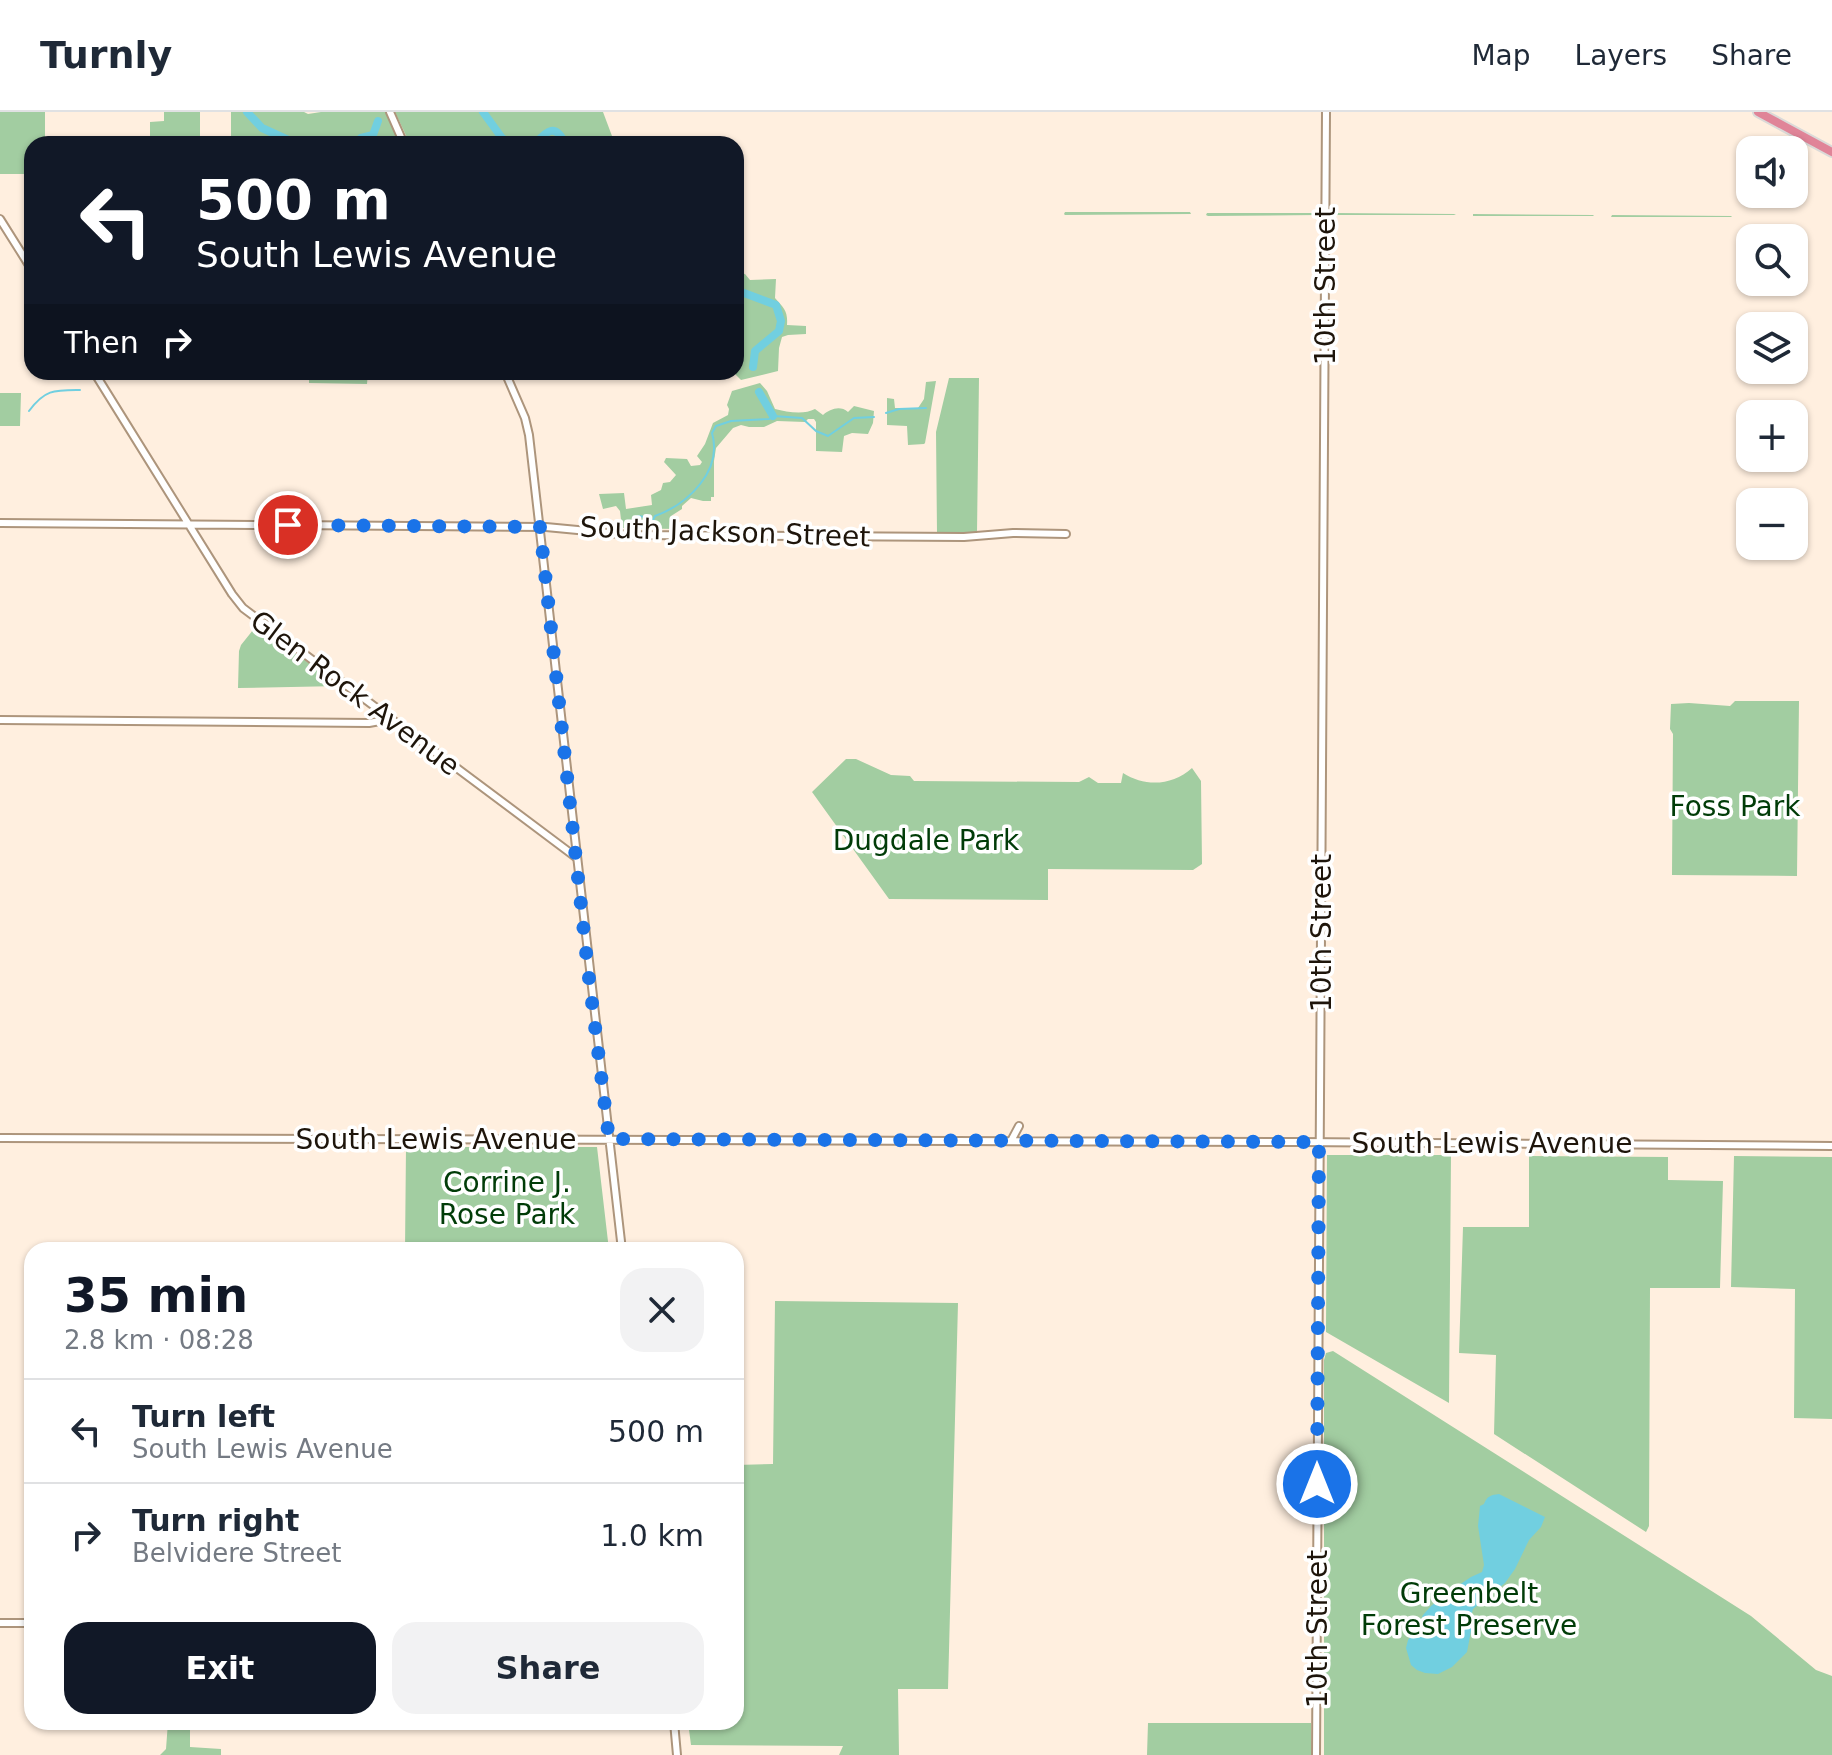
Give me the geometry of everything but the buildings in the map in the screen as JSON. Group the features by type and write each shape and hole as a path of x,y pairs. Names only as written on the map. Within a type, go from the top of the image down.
{"highway":[{"path":"1758,112 1832,152"}],"street":[{"path":"390,112 400,136"},
{"name":"10th Street","path":"1316,1755 1326,112"},
{"path":"0,219 24,257"},
{"name":"Glen Rock Avenue","path":"99,380 243,608 577,858"},
{"path":"508,380 527,425 621,1242"},
{"name":"South Jackson Street","path":"0,523 540,527 630,535 964,537 1013,533 1066,534"},
{"path":"0,720 369,723 386,716"},
{"path":"1011,1141 1019,1126"},
{"name":"South Lewis Avenue","path":"0,1138 1832,1146"},
{"path":"0,1623 24,1623"},
{"path":"675,1730 677,1755"}],"green space":[{"path":"0,112 45,112 45,136 24,136 24,174 0,174"},
{"path":"164,112 200,112 200,136 150,136 150,122 164,121"},
{"path":"231,112 388,112 399,136 231,136"},
{"path":"395,112 603,112 612,136 406,136"},
{"path":"1065,212 1190,212 1191,214 1065,215"},
{"path":"1207,213 1316,213 1318,215 1208,216"},
{"path":"1454,214 1456,215 1335,215"},
{"path":"1593,215 1594,216 1473,216"},
{"path":"1731,216 1732,217 1611,217"},
{"path":"744,274 750,280 776,279 775,298 785,310 787,325 806,326 806,334 782,337 778,371 744,379"},
{"path":"949,378 979,378 977,533 937,533 936,432"},
{"path":"309,380 367,380 367,384 309,383"},
{"path":"936,381 925,443 908,445 907,426 887,425 887,398 894,399 895,408 918,408 924,399 926,382"},
{"path":"760,383 775,409 801,412 815,409 823,415 835,409 848,412 854,406 874,411 873,423 868,434 844,436 842,452 816,451 814,419 805,422 777,421 764,427 741,425 733,428 716,448 714,497 711,501 691,498 671,516 671,525 675,529 622,528 620,511 616,506 603,509 599,494 624,493 626,509 652,505 651,495 676,475 664,462 666,458 687,459 691,466 700,465 702,462 697,456 713,423 728,415 727,405 732,391"},
{"path":"0,393 21,393 20,426 0,426"},
{"path":"257,625 340,686 238,688 239,651"},
{"name":"Foss Park","path":"1735,701 1799,701 1797,876 1672,875 1671,704 1730,706"},
{"name":"Dugdale Park","path":"846,759 856,759 891,775 910,776 914,781 1079,782 1089,777 1098,783 1121,783 1123,773 1140,781 1158,782 1176,778 1192,768 1201,781 1202,864 1193,870 1048,869 1048,900 889,899 812,792"},
{"name":"Corrine J. Rose Park","path":"406,1147 597,1147 608,1242 405,1242"},
{"path":"1327,1155 1451,1155 1449,1403 1326,1332"},
{"path":"1529,1156 1668,1157 1668,1180 1723,1181 1720,1288 1650,1288 1649,1526 1646,1532 1494,1434 1496,1355 1459,1353 1463,1227 1529,1227"},
{"path":"1734,1156 1832,1157 1832,1419 1794,1418 1795,1289 1731,1287"},
{"path":"775,1301 958,1303 948,1689 898,1689 899,1755 839,1755 843,1746 691,1745 689,1730 744,1730 744,1465 773,1464"},
{"name":"Greenbelt Forest Preserve","path":"1333,1351 1751,1616 1816,1670 1832,1676 1832,1755 1324,1755 1324,1360 1326,1353"},
{"path":"1148,1723 1311,1723 1311,1755 1147,1755"},
{"path":"167,1730 190,1730 190,1747 221,1749 221,1755 160,1755 166,1749"}],"water":[{"path":"1499,1494 1545,1517 1541,1527 1529,1540 1505,1583 1473,1609 1467,1652 1452,1667 1438,1674 1417,1670 1411,1665 1406,1648 1408,1640 1431,1606 1482,1572 1484,1565 1478,1526 1480,1506 1490,1496"}],"waterway":[{"path":"247,112 262,128 280,136"},
{"path":"483,112 501,136"},
{"path":"369,136 373,135 378,121"},
{"path":"542,136 551,131 561,136"},
{"path":"744,293 776,305 781,321 779,331 755,351 753,367"},
{"path":"29,411 40,398 51,392 80,390"},
{"path":"759,392 773,416"},
{"path":"886,413 926,408"},
{"path":"641,528 638,516 645,517 644,521 653,520 700,484 712,460 712,433 716,426 773,416 802,418 816,431 828,436 854,418 874,417"}],"route":[{"path":"288,525 540,527 609,1139 1319,1142 1317,1484"}]}
